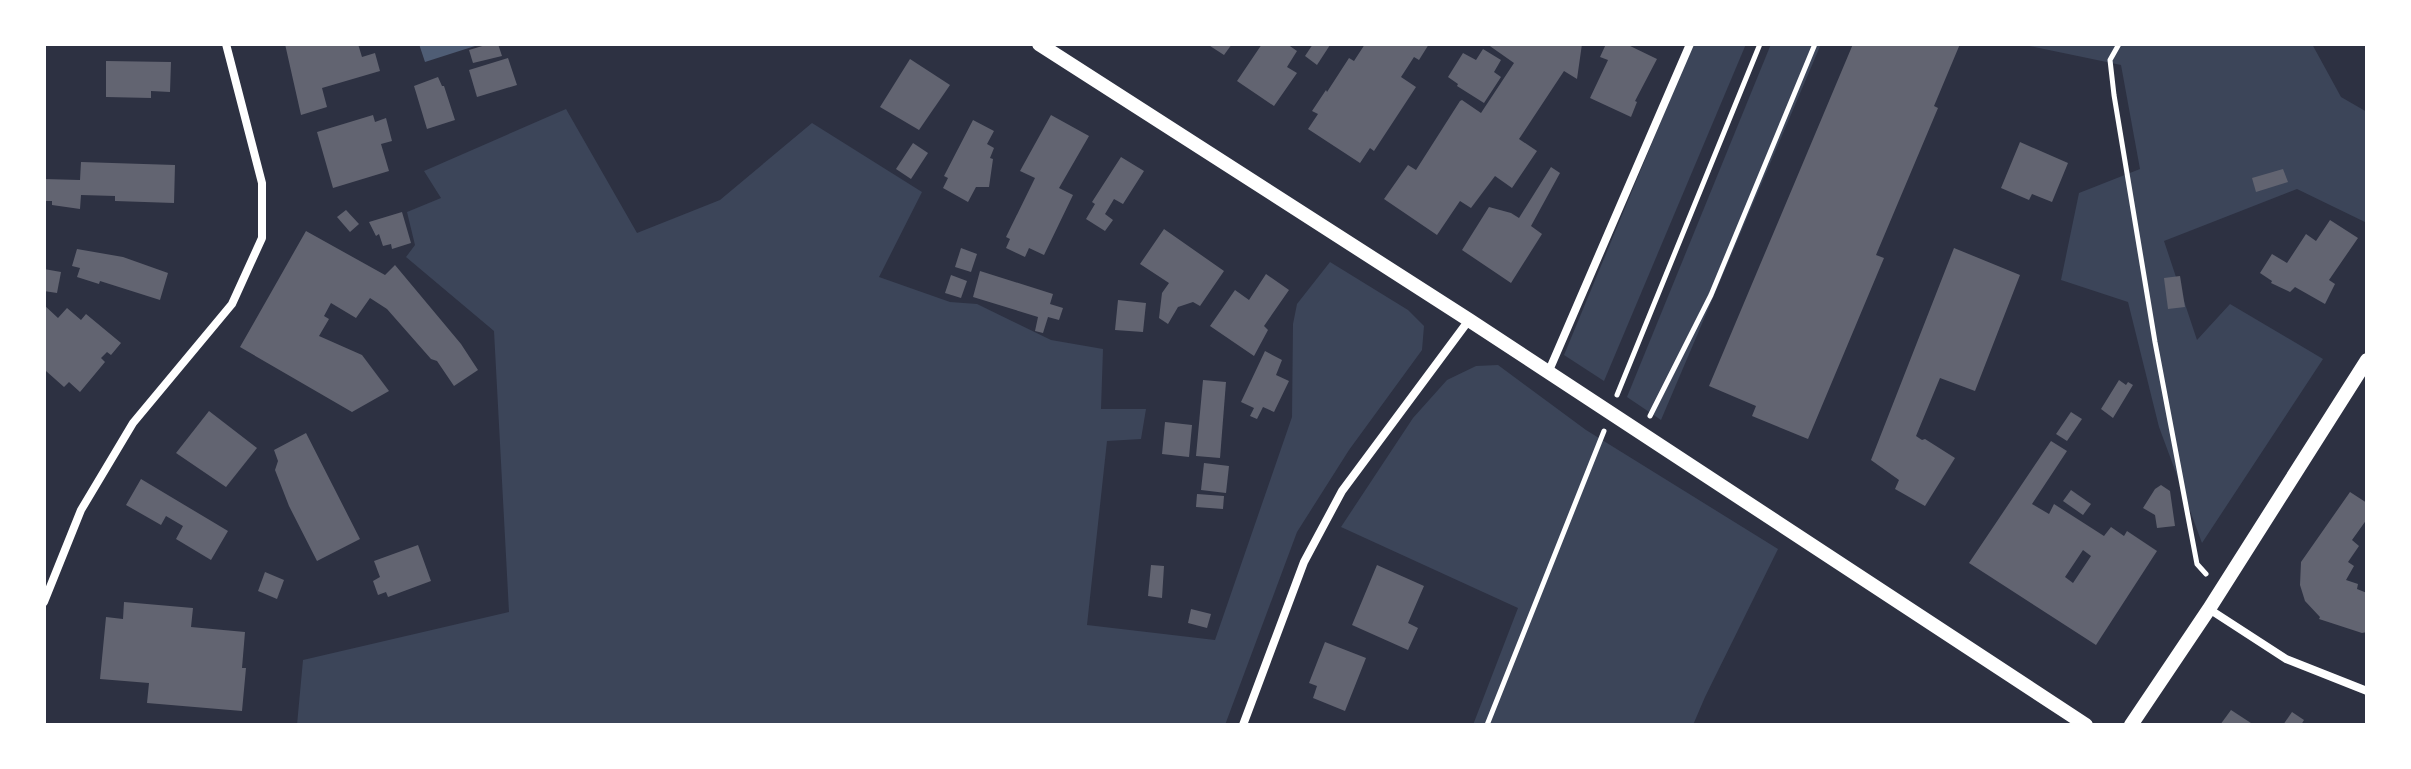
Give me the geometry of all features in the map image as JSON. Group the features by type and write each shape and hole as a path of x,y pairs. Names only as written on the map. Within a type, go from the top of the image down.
{"street":[{"path":"44,602 81,510 133,423 232,304 262,238 262,183 226,44"},
{"path":"1039,44 1469,320 2086,725"},
{"path":"1548,373 1690,44"},
{"path":"1243,725 1304,562 1342,491 1469,320"},
{"path":"2131,725 2209,609 2367,360"},
{"path":"2209,609 2286,659 2367,691"}],"path":[{"path":"1487,725 1760,44"},
{"path":"1641,433 1711,295 1815,44"},
{"path":"2119,44 2110,60 2155,342 2197,564 2220,588"}],"shaded area":[{"path":"419,44 474,44 475,46 425,62"},
{"path":"1693,44 1746,44 1604,381 1564,355"},
{"path":"1771,44 1821,44 1661,420 1627,397"},
{"path":"2030,44 2312,44 2341,97 2367,112 2367,223 2297,189 2164,241 2197,340 2230,304 2323,359 2202,543 2159,427 2128,302 2061,280 2079,193 2140,169 2121,65"},
{"path":"566,109 637,233 720,200 812,123 922,192 879,277 950,302 977,304 1051,340 1103,349 1101,409 1146,409 1141,439 1107,441 1087,625 1215,640 1292,417 1293,324 1297,304 1330,262 1408,310 1424,326 1422,350 1349,450 1297,532 1225,725 297,725 303,660 509,612 494,331 406,257 415,245 407,212 441,198 424,171"},
{"path":"1498,365 1586,430 1778,549 1693,725 1473,725 1518,608 1341,527 1413,418 1447,380 1476,366"}],"building":[{"path":"285,44 358,44 362,57 375,53 380,71 322,88 327,107 301,115"},
{"path":"498,44 502,56 473,63 469,50"},
{"path":"1207,44 1232,44 1224,55"},
{"path":"1262,44 1287,44 1297,51 1287,67 1297,73 1274,106 1237,81"},
{"path":"1313,44 1330,45 1317,65 1305,56"},
{"path":"1365,44 1429,44 1419,60 1414,57 1401,77 1416,87 1374,151 1370,148 1360,163 1308,129 1318,114 1312,111 1326,90 1349,58 1354,61"},
{"path":"1487,44 1582,44 1577,79 1564,71 1519,139 1537,151 1512,188 1495,176 1471,208 1460,201 1437,235 1384,199 1408,165 1416,170 1460,101 1481,113 1514,63"},
{"path":"1606,44 1626,44 1657,59 1635,101 1631,117 1590,98 1608,60 1600,57"},
{"path":"1853,44 1960,44 1934,106 1938,108 1876,255 1884,258 1808,439 1752,416 1756,406 1709,386"},
{"path":"1483,49 1501,60 1494,72 1501,77 1484,103 1448,77 1463,53 1476,60"},
{"path":"508,58 517,85 477,97 469,70"},
{"path":"910,59 950,85 919,130 880,107"},
{"path":"106,61 171,62 170,92 151,91 151,98 106,97"},
{"path":"438,77 455,120 427,129 414,86"},
{"path":"373,115 375,122 386,118 392,141 381,144 389,171 333,188 317,132"},
{"path":"1051,115 1089,136 1059,188 1073,195 1044,255 1029,248 1025,257 1006,248 1010,239 1006,237 1035,178 1020,171"},
{"path":"973,120 994,131 987,144 994,148 990,158 993,159 989,187 976,187 968,202 943,188 948,178 944,176"},
{"path":"2020,142 2068,163 2052,202 2032,194 2029,200 2001,188"},
{"path":"913,143 928,153 911,179 896,169"},
{"path":"1121,157 1144,171 1123,204 1114,199 1105,214 1113,220 1105,231 1086,219 1095,204 1092,202"},
{"path":"81,162 175,165 174,203 115,201 115,196 81,195 80,209 44,201 44,179 80,180"},
{"path":"1551,167 1560,173 1531,226 1542,234 1511,283 1462,250 1489,207 1519,218"},
{"path":"2283,169 2288,182 2256,192 2252,178"},
{"path":"346,210 359,224 350,232 337,217"},
{"path":"402,212 411,243 392,249 391,244 383,246 379,234 376,236 369,222"},
{"path":"2330,220 2358,238 2329,280 2335,284 2325,304 2295,287 2290,292 2271,283 2260,273 2272,254 2287,263 2306,234 2316,241"},
{"path":"1164,229 1224,271 1200,306 1193,302 1178,307 1168,324 1159,318 1162,293 1169,283 1140,264"},
{"path":"306,231 385,275 395,265 461,344 478,370 454,386 437,361 431,359 387,309 370,298 356,318 331,303 324,316 329,319 319,336 362,355 389,391 352,412 240,347"},
{"path":"961,248 977,254 971,272 955,267"},
{"path":"1954,248 2020,275 1975,391 1940,378 1916,436 1955,458 1925,506 1895,489 1899,480 1871,460"},
{"path":"77,249 123,257 168,273 160,300 77,277 80,268 72,266"},
{"path":"44,269 61,272 57,293 44,291"},
{"path":"980,271 1053,294 1050,304 1063,308 1059,320 1048,317 1043,333 1035,331 1038,317 973,297"},
{"path":"1266,274 1289,290 1264,326 1268,330 1254,356 1210,326 1235,290 1249,300"},
{"path":"951,275 967,281 961,298 945,293"},
{"path":"2180,276 2185,307 2168,309 2164,278"},
{"path":"1118,300 1146,303 1143,332 1115,330"},
{"path":"44,305 58,318 67,308 81,320 86,314 121,343 111,355 107,352 101,358 105,362 80,392 69,382 64,387 46,371 44,373"},
{"path":"1265,351 1282,360 1276,375 1289,381 1274,412 1263,407 1257,419 1250,416 1254,408 1241,402"},
{"path":"1203,380 1226,382 1220,458 1196,456"},
{"path":"2119,380 2133,385 2113,418 2101,409"},
{"path":"209,411 257,448 226,487 176,453"},
{"path":"2071,412 2082,419 2067,441 2056,434"},
{"path":"1165,422 1192,425 1189,457 1162,454"},
{"path":"306,433 360,539 317,561 275,470 278,461 274,450"},
{"path":"2051,441 2067,451 2032,504 2049,514 2054,504 2104,536 2111,527 2124,536 2127,531 2157,551 2096,645 1969,563","holes":["2083,550 2091,556 2073,583 2065,577"]},
{"path":"1204,463 1229,466 1226,493 1201,490"},
{"path":"141,479 228,531 211,560 176,539 183,526 166,516 161,525 126,505"},
{"path":"2161,485 2170,491 2175,526 2157,528 2155,515 2143,508"},
{"path":"2071,490 2091,504 2083,515 2063,501"},
{"path":"2350,492 2367,503 2367,519 2352,540 2359,546 2348,562 2354,566 2346,580 2358,584 2357,589 2367,593 2367,632 2362,633 2319,619 2305,601 2300,585 2301,562"},
{"path":"1197,494 1224,496 1223,509 1196,507"},
{"path":"418,545 431,581 388,597 386,592 378,595 373,581 380,577 374,561"},
{"path":"1151,565 1164,566 1162,598 1148,596"},
{"path":"1377,565 1424,586 1408,623 1418,628 1408,650 1352,625"},
{"path":"265,572 284,580 277,599 258,591"},
{"path":"124,602 193,608 191,627 245,632 242,711 147,703 149,683 100,679 106,617 123,619"},
{"path":"1191,609 1211,614 1207,628 1188,623"},
{"path":"1325,642 1366,658 1345,711 1313,698 1317,686 1309,683"},
{"path":"2231,710 2254,725 2220,725"},
{"path":"2292,712 2304,720 2301,725 2283,725"}]}
